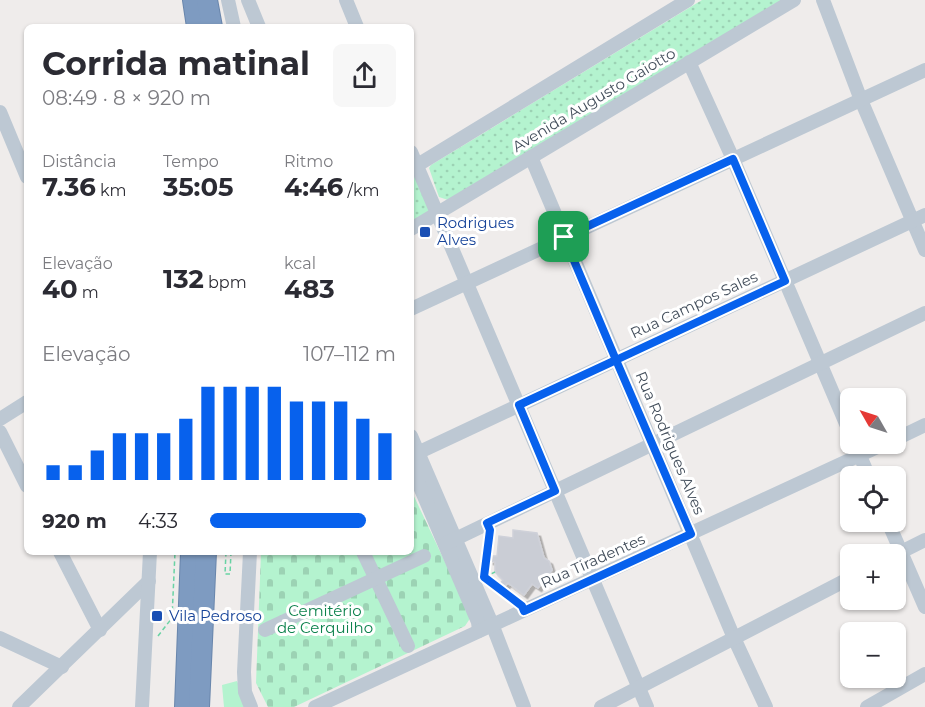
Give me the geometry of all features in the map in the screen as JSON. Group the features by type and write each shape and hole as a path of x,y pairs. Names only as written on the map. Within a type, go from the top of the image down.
{"highway":[{"path":"193,0 197,24"},
{"path":"207,0 211,24"},
{"path":"183,707 191,555"},
{"path":"199,707 206,555"},
{"path":"202,646 211,707"}],"street":[{"path":"228,0 233,24"},
{"path":"346,0 356,24"},
{"path":"414,161 688,0"},
{"name":"Avenida Augusto Gaiotto","path":"414,227 794,0"},
{"path":"823,0 861,100 919,218 925,250"},
{"path":"254,3 258,24"},
{"path":"689,62 840,409"},
{"path":"414,308 925,70"},
{"path":"0,112 24,170"},
{"name":"Rua Rodrigues Alves","path":"531,157 734,638 766,707"},
{"path":"414,164 438,213 647,707"},
{"name":"Rua Campos Sales","path":"414,454 919,218"},
{"path":"450,541 925,313"},
{"path":"0,419 24,404"},
{"path":"906,434 925,425"},
{"path":"0,432 24,480"},
{"path":"414,454 450,541 478,622 478,631"},
{"name":"Rua Tiradentes","path":"315,707 338,702 492,624 594,580 691,534 849,454"},
{"path":"414,472 492,624 524,707"},
{"path":"906,550 925,540"},
{"path":"62,555 100,630"},
{"path":"142,707 150,555"},
{"path":"250,555 244,684 251,707"},
{"path":"364,555 408,646"},
{"path":"265,630 424,556"},
{"path":"906,570 925,607"},
{"path":"19,707 149,581"},
{"path":"601,707 840,583"},
{"path":"0,638 62,667"},
{"path":"867,707 925,674"}],"path":[{"path":"487,523 490,530 484,577 522,606 524,611"},
{"path":"172,618 175,555"},
{"path":"226,555 225,574 230,574 231,555"}],"green space":[{"path":"702,0 782,0 448,200 439,197 429,168 431,165"},
{"path":"414,177 431,210 414,222"},
{"name":"Cemitério de Cerquilho","path":"414,496 471,617 465,626 294,707 268,707 256,683 261,555 414,555"},
{"path":"237,681 249,707 224,707 222,685"}],"building":[{"path":"513,530 537,533 544,558 549,561 552,570 538,588 532,584 524,595 508,583 504,587 500,584 503,580 495,572 495,562 490,561 491,556 497,556 499,536 513,538"}],"place":[{"name":"Rodrigues Alves","path":"425,232"},
{"name":"Vila Pedroso","path":"157,616"}],"route":[{"path":"564,237 616,360 519,405 555,491 487,523 490,530 484,577 522,606 524,611 691,534 616,360 785,281 733,159 564,237"}]}
